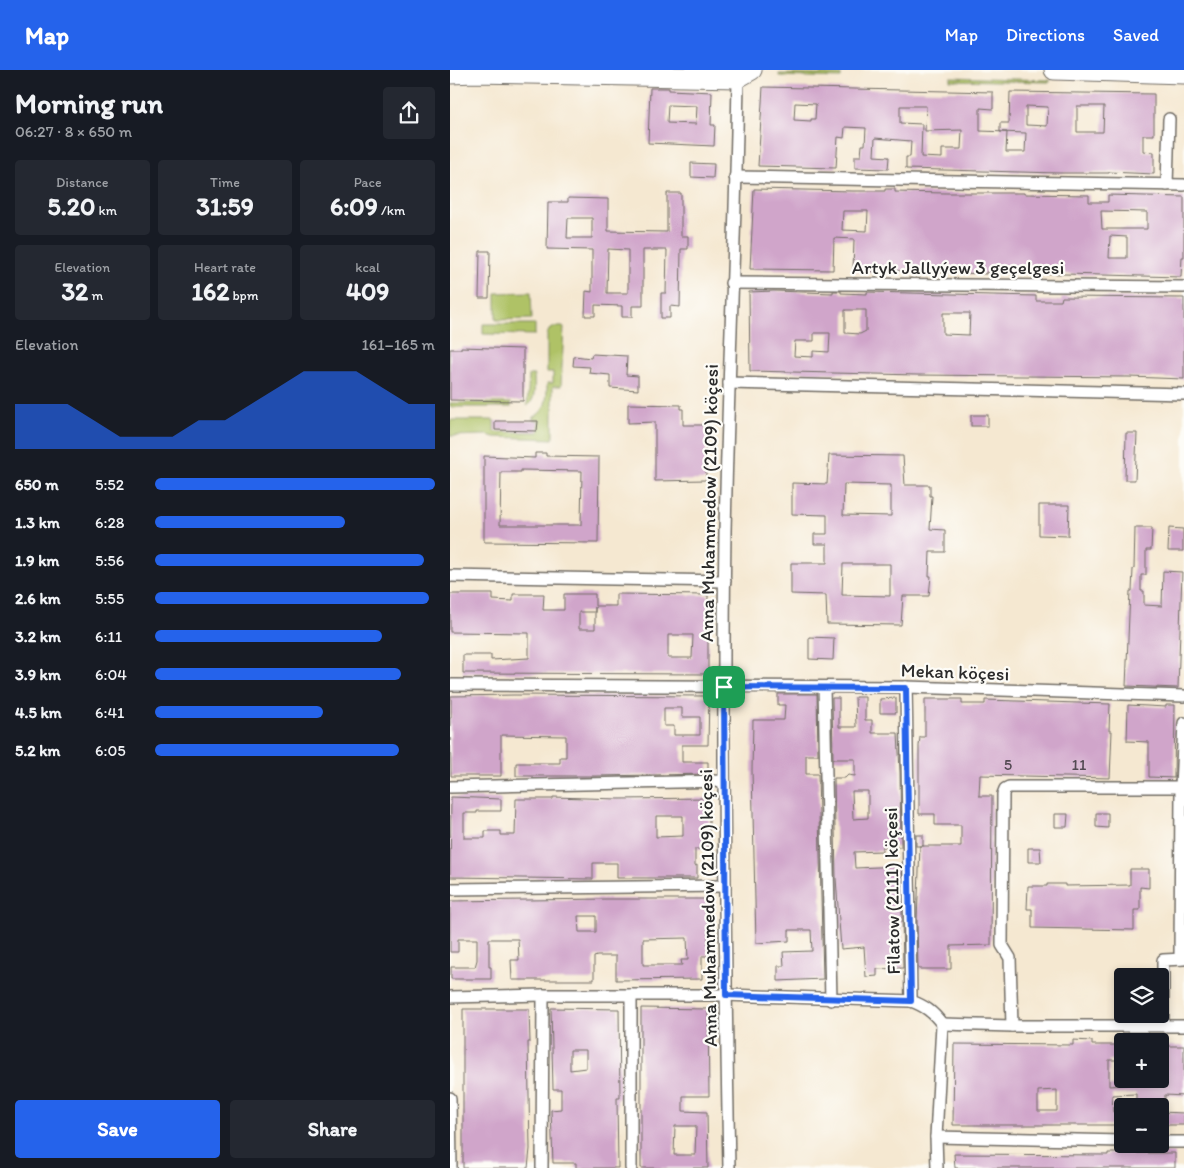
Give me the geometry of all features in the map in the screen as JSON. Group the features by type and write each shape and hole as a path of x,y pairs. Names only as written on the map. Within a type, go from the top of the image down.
{"main road":[{"path":"1054,70 1184,74"},
{"path":"450,74 684,72 745,74"},
{"path":"450,83 475,73"}],"street":[{"name":"Anna Muhammedow (2109) köçesi","path":"729,1168 724,780 725,581 728,383 735,177 745,74"},
{"path":"1167,185 1169,119"},
{"path":"735,177 1184,185"},
{"name":"Artyk Jallyýew 3 geçelgesi","path":"732,283 1184,287"},
{"path":"728,383 1184,394"},
{"path":"450,576 725,581"},
{"name":"Mekan köçesi","path":"450,685 906,688 1184,696"},
{"path":"824,687 831,1000"},
{"name":"Filatow (2111) köçesi","path":"906,688 911,1001 923,1005 934,1013 942,1024"},
{"path":"1163,1025 1163,960 1182,959 1184,723"},
{"path":"450,788 724,780"},
{"path":"1012,1026 1010,958 1002,946 1003,794 1005,789 1009,787 1183,787"},
{"path":"450,889 725,886"},
{"path":"450,997 631,994 911,1001"},
{"path":"631,994 631,1168"},
{"path":"542,1168 543,995"},
{"path":"937,1168 936,1137 942,1024 1184,1026"},
{"path":"450,1098 451,1168"},
{"path":"936,1137 1114,1141"},
{"path":"1169,1142 1184,1142"}],"green space":[{"path":"779,74 841,75 841,78 779,76"},
{"path":"950,77 1050,80 1050,82 950,80"},
{"path":"531,292 532,319 496,320 496,293"},
{"path":"483,324 535,324 535,335 483,334"},
{"path":"552,327 564,327 561,386 553,386 553,439 494,437 487,435 450,436 450,420 494,420 494,432 539,432 539,420 533,420 533,417 538,415 544,407 547,383 553,383 553,372 547,372 547,335"},
{"path":"529,375 534,375 534,392 532,400 527,406"},
{"path":"450,403 511,403 511,407 450,407"}],"building":[{"path":"763,87 993,92 993,109 980,108 980,131 1000,132 1000,123 1009,123 1010,92 1154,94 1154,135 1143,135 1143,151 1154,152 1154,174 906,169 906,157 910,157 911,141 875,138 874,156 889,157 888,169 855,168 855,156 861,156 862,145 865,145 866,128 845,127 844,138 838,137 836,168 758,166","holes":["795,103 816,104 815,119 811,119 811,121 794,120","900,106 926,106 925,131 962,130 961,149 942,149 942,158 921,157 922,124 900,123","1026,106 1048,107 1047,126 1026,125","1077,106 1104,106 1103,132 1077,132","1007,132 1026,133 1025,152 1006,152"]},
{"path":"650,88 712,92 711,125 715,125 714,146 648,143","holes":["668,105 697,106 696,124 667,123"]},
{"path":"691,163 714,164 713,178 691,177"},
{"path":"754,189 885,191 885,189 895,189 895,192 1089,195 1089,202 1108,202 1108,195 1184,197 1184,257 1182,257 1181,277 986,272 986,274 881,270 881,272 853,271 854,239 834,238 833,270 750,269","holes":["843,211 868,211 867,231 842,230","1101,211 1147,212 1147,229 1102,229","1110,236 1127,237 1127,258 1109,258"]},
{"path":"667,193 681,193 681,236 688,236 688,249 681,249 680,307 670,306 670,318 661,318 661,293 666,293 667,250 643,250 643,306 632,306 632,317 622,317 622,306 595,305 595,316 585,316 586,291 592,292 592,250 547,249 548,202 568,202 568,198 608,199 608,231 667,232","holes":["568,218 592,218 592,238 567,238","608,249 628,250 628,293 607,293"]},
{"path":"480,251 490,251 489,298 479,298"},
{"path":"833,291 841,291 841,293 867,294 867,292 1036,296 1036,301 1061,301 1062,297 1184,298 1184,379 750,371 749,292 833,293","holes":["845,310 866,310 866,331 860,334 845,333","943,313 970,313 969,335 943,334","814,333 830,333 829,352 813,351 813,357 794,356 795,341 814,341"]},
{"path":"461,347 523,349 523,401 450,400 450,349 461,349"},
{"path":"592,354 627,356 626,375 638,376 638,390 610,388 610,375 589,373 590,367 573,366 574,356 591,358"},
{"path":"628,404 681,405 681,409 683,409 683,425 706,425 706,480 655,481 655,422 628,423"},
{"path":"971,415 988,415 988,426 971,426"},
{"path":"495,421 538,421 537,431 495,430"},
{"path":"1126,433 1137,433 1135,480 1125,480"},
{"path":"535,453 546,453 546,456 599,457 598,543 484,542 484,456 535,458","holes":["521,470 582,471 581,525 500,525 501,472 521,472"]},
{"path":"829,455 903,456 905,485 930,485 930,496 932,496 930,529 945,530 945,552 930,552 929,576 931,576 929,596 903,596 901,625 827,624 826,595 791,594 791,563 827,563 827,544 814,544 814,534 827,534 827,515 792,514 792,483 827,484","holes":["844,484 891,485 891,516 843,515","843,564 890,564 890,596 842,595"]},
{"path":"1039,505 1069,505 1068,536 1039,535"},
{"path":"1135,528 1152,528 1151,550 1146,550 1146,575 1141,575 1141,591 1144,591 1144,605 1162,606 1163,571 1182,572 1178,688 1126,686"},
{"path":"1169,528 1183,529 1183,551 1168,551"},
{"path":"450,594 493,594 493,600 513,601 513,594 544,594 543,610 564,610 564,594 595,594 595,606 616,606 616,594 708,595 708,674 463,673 463,655 491,655 491,660 529,658 529,633 450,632","holes":["579,612 595,612 595,629 579,629","668,635 693,635 692,658 668,658"]},
{"path":"809,637 834,638 833,660 809,659"},
{"path":"778,694 817,694 818,755 806,755 806,774 818,774 823,979 778,981 778,966 784,966 783,952 812,951 811,930 789,930 789,941 756,943 752,770 753,720 784,720 785,705 778,705"},
{"path":"451,696 709,696 708,745 682,745 682,762 708,762 708,774 516,776 516,763 560,763 560,757 566,757 566,736 501,735 501,776 451,776","holes":["664,708 682,708 682,717 700,717 700,735 674,735 674,726 664,726"]},
{"path":"855,697 865,697 865,720 872,720 872,733 898,733 900,772 901,847 882,847 882,851 854,852 855,868 901,866 903,968 877,969 877,976 866,977 864,947 841,949 836,878 834,778 845,778 848,775 855,776 855,759 833,759 832,698 839,698 839,727 856,727","holes":["852,791 868,791 868,818 853,819"]},
{"path":"896,698 896,713 880,713 880,699"},
{"path":"925,699 962,699 962,704 985,704 985,700 1110,704 1109,731 1112,731 1110,778 980,775 979,796 992,796 991,945 951,946 951,969 919,969 918,967 917,921 920,846 961,846 961,825 935,825 935,814 919,814 919,746 920,737 925,737"},
{"path":"1128,705 1166,707 1166,705 1175,705 1174,778 1149,777 1149,742 1127,741"},
{"path":"451,797 501,799 501,811 464,813 464,838 485,838 485,831 501,831 501,835 515,835 516,799 553,799 553,797 618,799 709,798 709,847 695,849 697,878 617,878 617,863 593,863 593,879 450,877","holes":["656,816 683,816 683,836 656,837"]},
{"path":"1096,813 1108,813 1108,828 1096,827"},
{"path":"1055,814 1068,814 1067,827 1055,827"},
{"path":"916,835 923,835 923,846 916,846"},
{"path":"1028,848 1040,848 1041,862 1028,862"},
{"path":"1130,869 1149,869 1149,888 1140,887 1140,910 1134,910 1134,930 1032,928 1032,909 1027,909 1028,886 1047,886 1047,884 1065,884 1065,886 1130,885"},
{"path":"708,899 708,956 702,956 702,979 616,980 616,956 597,956 594,957 594,980 512,980 511,960 519,960 518,939 489,939 491,979 451,979 451,967 475,967 477,939 458,939 458,952 450,952 450,901","holes":["578,916 596,916 596,932 579,932","687,938 688,960 681,960 682,965 643,965 643,939"]},
{"path":"551,1008 619,1009 620,1098 617,1098 618,1168 576,1168 576,1163 553,1163 551,1110 561,1109 561,1089 553,1089","holes":["570,1050 586,1050 586,1068 570,1070"]},
{"path":"641,1008 708,1009 709,1096 683,1096 683,1111 707,1112 708,1168 641,1168","holes":["675,1126 696,1126 695,1155 674,1155"]},
{"path":"463,1009 529,1009 530,1149 528,1168 463,1168"},
{"path":"1073,1040 1092,1041 1092,1045 1114,1045 1114,1060 1109,1060 1109,1086 1114,1086 1114,1088 1169,1088 1169,1046 1184,1046 1184,1096 1165,1095 1165,1098 1136,1098 1136,1094 1112,1095 1114,1125 953,1125 954,1044 1073,1045","holes":["1057,1090 1057,1111 1038,1111 1038,1091"]},
{"path":"1169,1112 1184,1113 1184,1125 1169,1125"},
{"path":"1108,1153 1175,1153 1175,1168 955,1168 954,1154 1108,1155"}],"route":[{"path":"724,687 906,688 911,1001 831,1000 726,995 724,687"}]}
